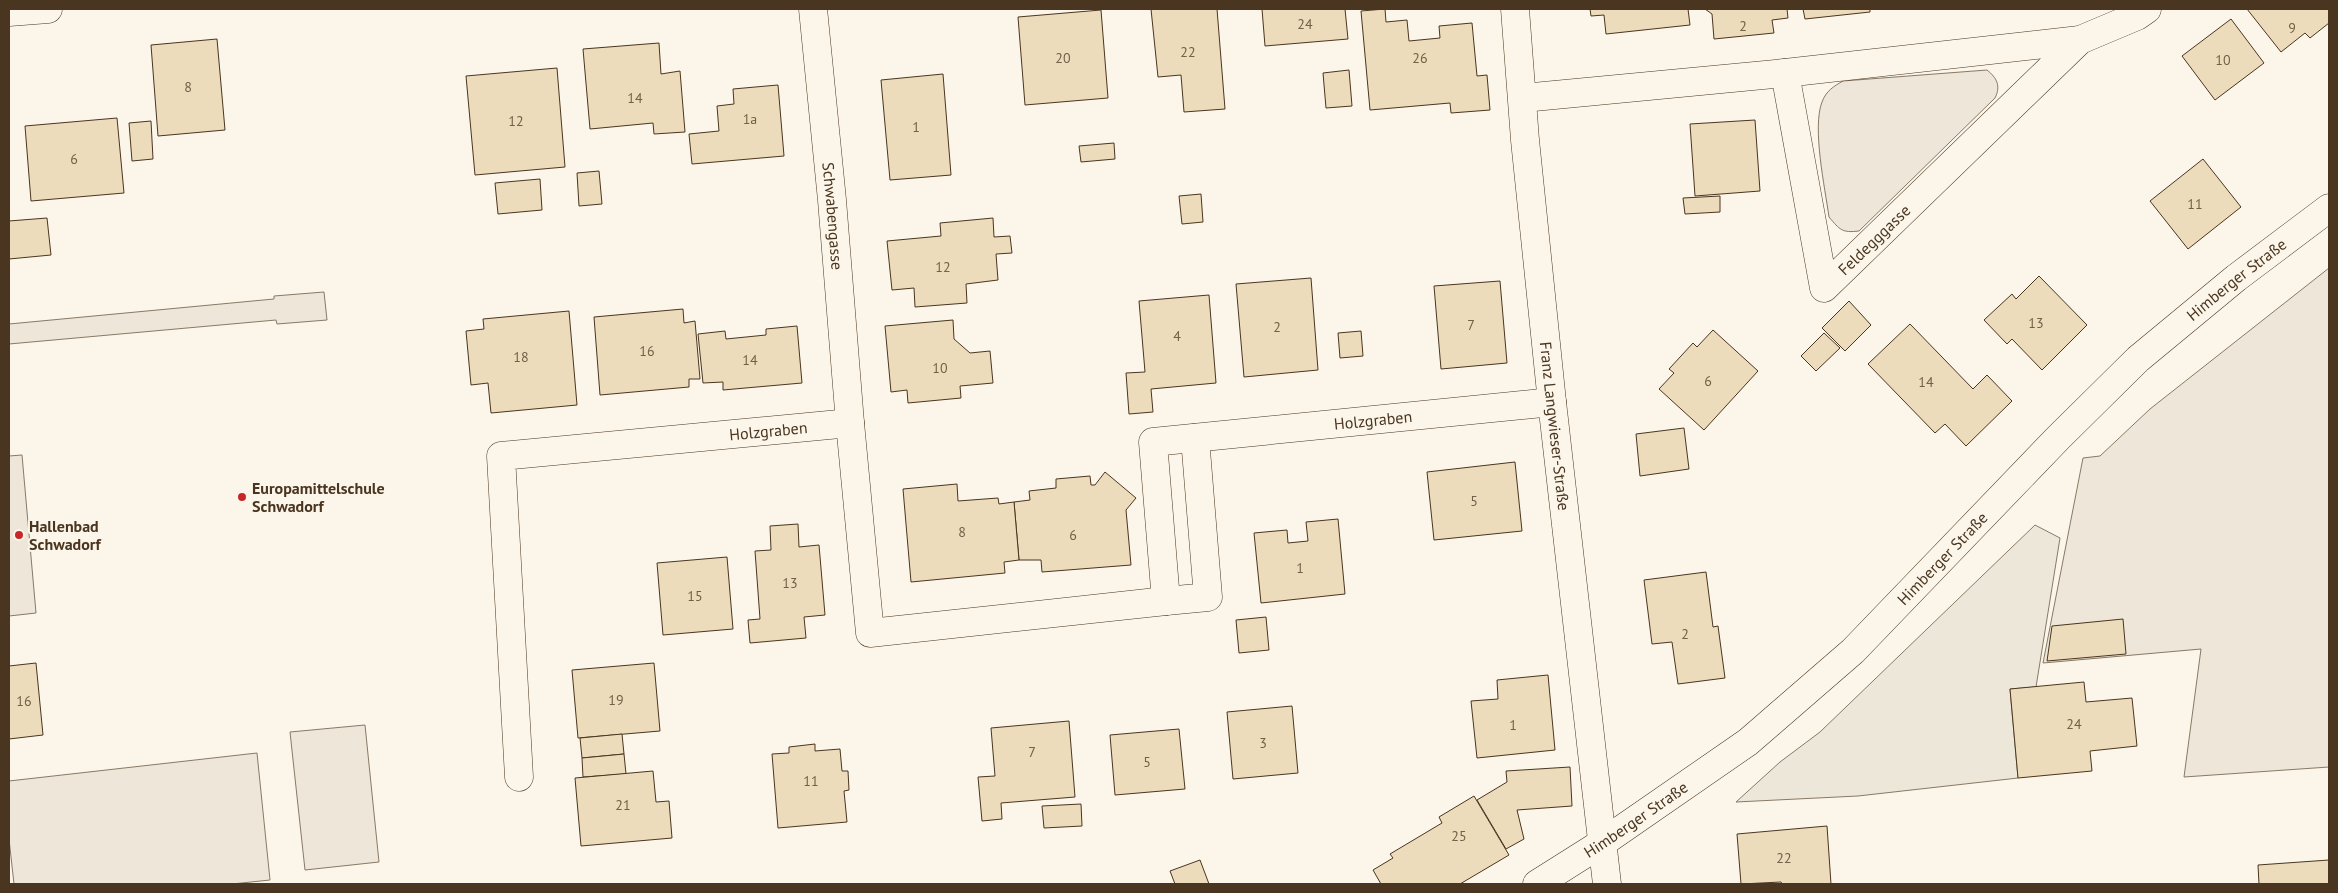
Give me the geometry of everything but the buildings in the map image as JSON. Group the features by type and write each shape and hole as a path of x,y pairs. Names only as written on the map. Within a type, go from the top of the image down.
{"street":[{"path":"9,12 48,9"},
{"name":"Schwabengasse","path":"813,9 832,200 850,423"},
{"name":"Franz Langwieser-Straße","path":"1515,9 1552,402 1607,884"},
{"name":"Feldegggasse","path":"1523,98 1785,73 2080,40 2137,16 2147,9"},
{"name":"Feldegggasse","path":"1785,73 1824,288 2080,40"},
{"name":"Himberger Straße","path":"1537,884 1602,843 1748,742 1838,664 2138,359 2236,278 2329,208"},
{"name":"Holzgraben","path":"1166,602 1153,442 1552,402"},
{"path":"850,423 870,633 1208,597 1195,438"},
{"name":"Holzgraben","path":"519,777 501,456 850,423"}],"shaded area":[{"path":"1987,70 1997,82 1998,90 1995,98 1859,231 1845,231 1836,225 1829,217 1822,175 1818,127 1822,102 1828,92 1843,81"},
{"path":"2329,268 2329,767 2184,777 2201,649 2043,663 2083,458 2100,456 2150,409"},
{"path":"324,292 327,320 277,324 276,320 9,344 9,324 274,299 274,296"},
{"name":"Hallenbad Schwadorf","path":"22,455 36,613 9,616 9,456"},
{"path":"2035,525 2060,538 2036,687 2010,689 2018,778 1858,796 1736,802 1780,762 1820,732"},
{"path":"365,725 379,862 305,870 290,732"},
{"path":"257,753 270,880 232,884 14,884 9,839 9,781"}],"place":[{"name":"Europamittelschule Schwadorf","path":"242,497"},
{"name":"Hallenbad Schwadorf","path":"19,535"}]}
